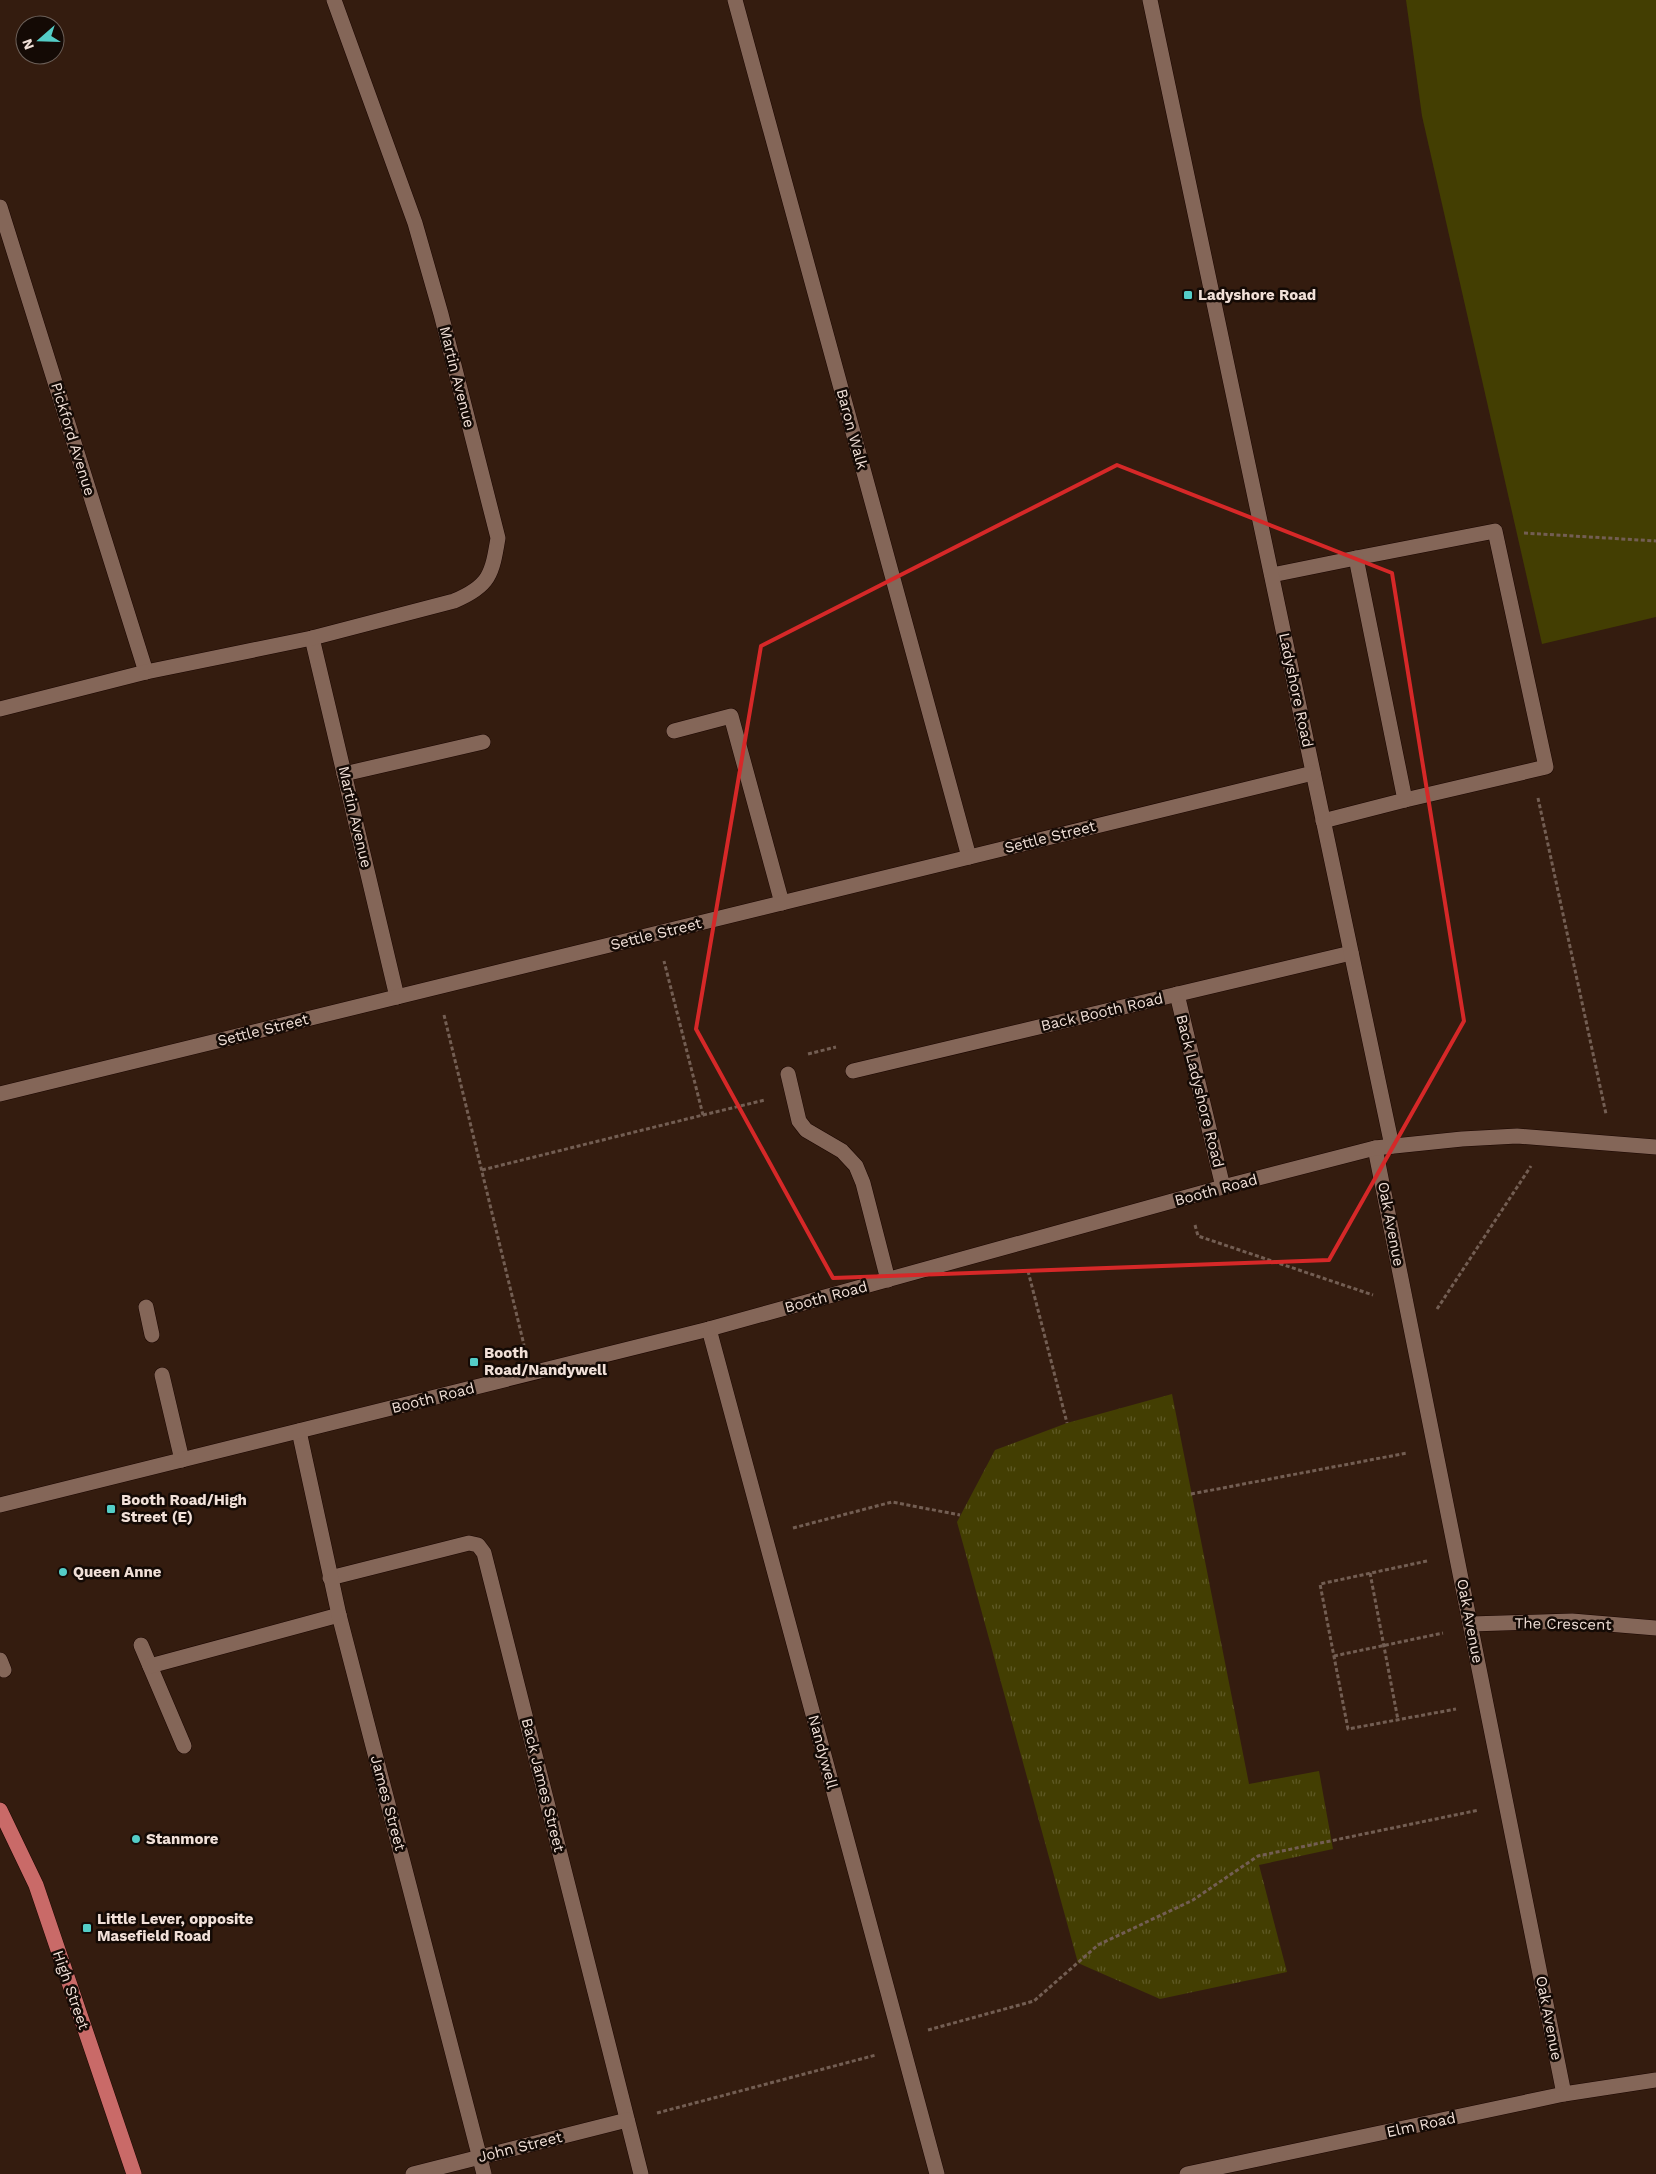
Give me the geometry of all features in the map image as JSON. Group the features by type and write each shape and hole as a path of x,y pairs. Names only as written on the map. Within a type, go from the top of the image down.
{"main road":[{"name":"High Street","path":"0,1810 36,1885 134,2174"}],"street":[{"name":"Martin Avenue","path":"0,709 146,672 312,638 454,601 472,593 485,582 491,570 498,538 441,314 415,223 334,0"},
{"name":"Baron Walk","path":"735,0 969,857"},
{"name":"Ladyshore Road","path":"1150,0 1392,1146"},
{"name":"Pickford Avenue","path":"0,207 146,672"},
{"path":"1272,575 1494,531 1546,767 1323,821"},
{"path":"1356,558 1405,800"},
{"name":"Martin Avenue","path":"312,638 397,997"},
{"path":"674,731 731,716 782,903"},
{"path":"344,774 483,742"},
{"name":"Settle Street","path":"0,1094 1313,773"},
{"name":"Back Booth Road","path":"853,1071 1351,953"},
{"name":"Back Ladyshore Road","path":"1177,994 1223,1187"},
{"path":"788,1074 799,1121 806,1130 842,1151 856,1166 863,1183 888,1280"},
{"name":"Booth Road","path":"0,1505 709,1329 1223,1187 1375,1148 1462,1139 1517,1136 1656,1146"},
{"name":"Oak Avenue","path":"1375,1148 1564,2094"},
{"path":"146,1306 152,1335"},
{"name":"Nandywell","path":"709,1329 937,2174"},
{"path":"162,1375 182,1460"},
{"name":"James Street","path":"299,1431 339,1615 484,2174"},
{"name":"Back James Street","path":"330,1578 469,1543 478,1545 484,1553 640,2174"},
{"path":"150,1666 339,1615"},
{"name":"The Crescent","path":"1471,1626 1572,1621 1656,1628"},
{"path":"141,1644 184,1746"},
{"name":"Elm Road","path":"1187,2174 1564,2094 1656,2080"},
{"name":"John Street","path":"413,2174 627,2120"}],"path":[{"path":"1494,531 1656,542"},
{"path":"1532,770 1612,1142"},
{"path":"657,933 703,1115"},
{"path":"437,987 531,1374"},
{"path":"788,1074 784,1060 840,1046 847,1072 853,1071"},
{"path":"482,1170 792,1094"},
{"path":"1415,1344 1549,1138"},
{"path":"1186,1198 1198,1236 1407,1306"},
{"path":"1021,1244 1067,1423"},
{"path":"1191,1494 1435,1447"},
{"path":"765,1536 892,1502 960,1515"},
{"path":"1456,1555 1320,1584 1348,1729 1486,1703"},
{"path":"1370,1573 1398,1720"},
{"path":"1334,1656 1471,1626"},
{"path":"627,2120 901,2043 1034,2001 1098,1945 1193,1900 1258,1856 1506,1804"}],"highlighted area":[{"path":"1117,465 1392,573 1464,1021 1329,1260 833,1278 696,1029 761,646"}],"green space":[{"path":"1406,0 1656,0 1656,617 1542,644 1422,116"},
{"path":"1172,1394 1249,1784 1319,1771 1333,1849 1259,1865 1287,1972 1160,1999 1078,1963 957,1522 995,1450 1067,1423"}],"place":[{"name":"Ladyshore Road","path":"1188,295"},
{"name":"Booth Road/Nandywell","path":"474,1362"},
{"name":"Booth Road/High Street (E)","path":"111,1509"},
{"name":"Queen Anne","path":"63,1572"},
{"name":"Stanmore","path":"136,1839"},
{"name":"Little Lever, opposite Masefield Road","path":"87,1928"}]}
